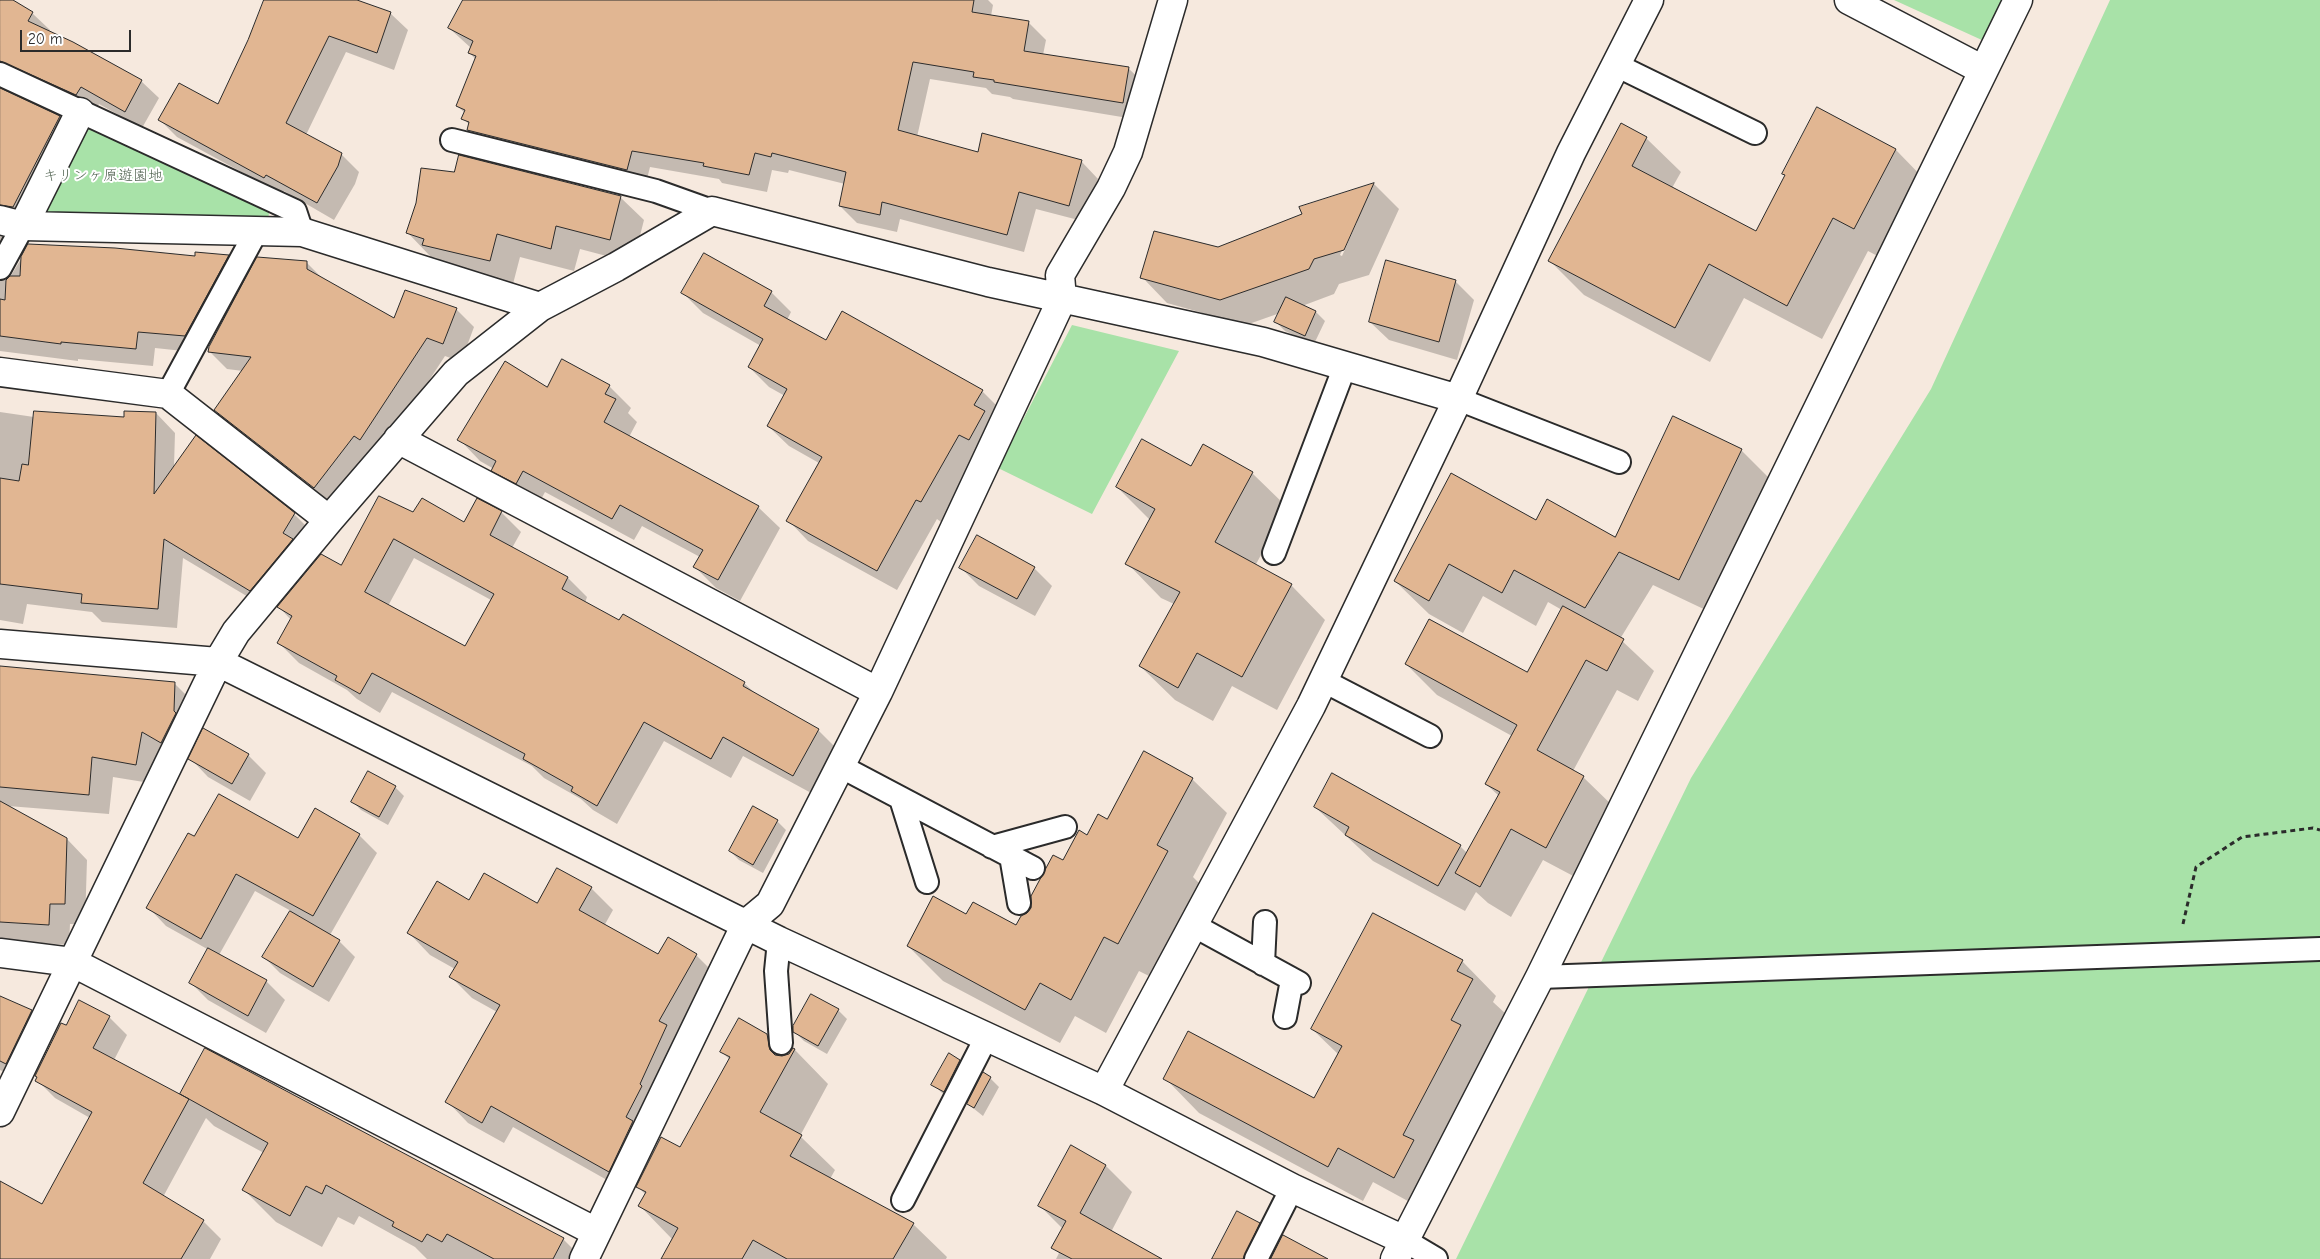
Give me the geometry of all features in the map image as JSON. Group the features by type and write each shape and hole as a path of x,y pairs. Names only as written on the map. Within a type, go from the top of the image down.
{"street":[{"path":"1104,1091 1324,680 1458,399 1571,153 1649,0"},
{"path":"1849,0 1983,70"},
{"path":"0,644 218,662 779,941 1104,1091 1292,1188 1399,1250 1540,977 2018,0"},
{"path":"584,1259 746,924 770,904 878,692 1062,299 1060,275 1112,188 1128,152 1166,2"},
{"path":"80,112 11,223 302,232 540,307"},
{"path":"0,1112 218,662 236,632 329,520 456,373 540,307 616,267 712,211 1062,299 1263,342 1458,399"},
{"path":"0,372 168,394 329,520"},
{"path":"398,439 878,692"},
{"path":"0,953 72,962 596,1232"}],"lane":[{"path":"1616,65 1754,133"},
{"path":"0,74 295,211 302,232"},
{"path":"452,140 656,191 712,211"},
{"path":"0,268 11,223"},
{"path":"168,394 256,232"},
{"path":"1274,552 1345,366"},
{"path":"1458,399 1619,462"},
{"path":"1324,680 1430,736"},
{"path":"840,766 1032,868"},
{"path":"901,799 927,882"},
{"path":"1001,851 1065,827"},
{"path":"1001,851 1019,903"},
{"path":"1263,964 1265,922"},
{"path":"1193,925 1295,982 1285,1017"},
{"path":"779,941 776,971 781,1043"},
{"path":"1540,977 2320,948"},
{"path":"903,1200 986,1038"},
{"path":"1256,1259 1292,1188"},
{"path":"1399,1250 1436,1259"}],"path":[{"path":"2176,954 2196,867 2242,837 2313,828 2320,830"}],"green space":[{"path":"1894,0 2016,0 1995,46"},
{"path":"2110,0 2320,0 2320,1259 1456,1259 1691,778 1931,389"},
{"name":"キリンヶ原遊園地","path":"84,123 270,208 268,219 36,215"},
{"path":"1072,325 1179,351 1092,514 998,468"}],"building":[{"path":"0,0 13,0 33,12 28,21 73,42 142,80 125,112 81,87 76,95 0,61"},
{"path":"264,0 357,0 391,12 377,53 329,36 286,123 342,153 338,166 317,203 266,175 264,178 158,120 179,83 218,104 248,40"},
{"path":"463,0 974,0 972,12 1029,21 1024,51 1129,67 1123,103 994,82 994,80 973,77 974,72 913,62 898,130 978,152 982,133 1082,160 1069,206 1019,192 1007,235 882,202 880,215 839,206 846,172 772,153 771,157 755,153 749,175 703,166 704,163 632,151 627,170 467,130 469,122 461,119 465,110 456,106 476,56 468,53 473,41 448,28"},
{"path":"0,88 60,116 13,207 0,205"},
{"path":"1817,107 1896,149 1854,229 1833,218 1787,306 1709,264 1675,328 1548,261 1621,123 1647,137 1632,166 1756,231 1785,175 1782,174"},
{"path":"459,155 621,196 610,240 556,226 551,249 497,234 490,261 422,245 424,239 406,233 416,203 421,168 454,172"},
{"path":"1374,183 1344,250 1314,259 1309,269 1220,300 1140,278 1154,231 1218,247 1302,214 1299,207"},
{"path":"28,244 115,248 195,256 195,252 229,255 185,336 138,332 136,349 61,342 61,344 0,336 0,299 5,300 6,280 10,276 20,276 21,257"},
{"path":"704,253 772,291 764,306 826,340 842,311 983,390 974,405 985,411 969,440 959,435 921,502 916,500 877,571 786,521 822,457 767,426 787,389 748,367 763,339 681,293"},
{"path":"257,257 307,261 307,269 394,318 405,290 457,308 443,344 427,338 360,440 354,436 314,488 214,410 251,357 208,352 209,347"},
{"path":"1386,260 1456,280 1439,342 1369,322"},
{"path":"1286,297 1316,311 1305,336 1274,322"},
{"path":"562,359 610,385 605,394 616,399 604,422 759,506 718,580 693,567 703,550 620,505 612,519 523,471 516,484 491,471 496,461 457,440 505,361 547,387"},
{"path":"34,411 124,417 124,411 156,412 154,494 196,435 295,513 283,533 293,539 250,591 164,539 158,609 81,603 82,594 0,584 0,478 19,481 22,464 28,465"},
{"path":"1673,416 1742,449 1679,580 1619,552 1585,608 1514,570 1502,593 1449,564 1429,601 1394,581 1451,473 1536,520 1547,499 1615,537"},
{"path":"1142,439 1191,466 1203,444 1253,472 1215,542 1292,584 1242,677 1197,653 1178,688 1139,666 1180,592 1125,564 1155,509 1116,487"},
{"path":"379,496 413,512 422,498 464,522 477,498 502,511 490,535 568,577 562,589 619,620 623,614 745,682 743,686 819,729 793,776 723,737 711,759 644,722 597,806 571,791 573,787 523,759 525,754 372,673 360,694 335,680 337,676 277,643 292,616 277,607 321,554 341,565","holes":["394,539 494,594 465,646 365,592"]},
{"path":"977,535 1035,567 1017,599 959,568"},
{"path":"1563,606 1624,639 1607,671 1586,660 1537,750 1584,776 1546,848 1511,829 1480,887 1455,873 1500,792 1485,784 1517,725 1405,664 1429,619 1527,672"},
{"path":"0,666 175,682 174,711 176,713 161,743 142,732 136,765 92,757 89,795 0,787"},
{"path":"203,728 249,754 232,784 188,759"},
{"path":"1144,751 1193,778 1157,845 1168,851 1118,944 1104,937 1071,1000 1040,983 1025,1010 907,946 933,896 966,914 973,902 1016,925 1021,916 1031,908 1031,896 1053,855 1063,860 1079,830 1087,835 1098,814 1107,819"},
{"path":"368,771 396,786 379,817 351,802"},
{"path":"1332,773 1461,845 1438,886 1345,835 1349,827 1314,807"},
{"path":"219,794 298,838 315,808 360,834 313,916 236,874 201,939 146,908 188,833 194,836"},
{"path":"0,801 67,838 65,904 50,904 49,925 0,922"},
{"path":"753,806 778,820 753,865 729,851"},
{"path":"557,868 592,887 579,910 658,954 668,937 697,954 659,1021 667,1025 640,1084 642,1086 626,1117 633,1121 609,1172 491,1106 482,1123 445,1102 500,1005 449,977 458,962 407,933 437,881 469,900 484,873 537,903"},
{"path":"290,911 340,940 313,987 262,957"},
{"path":"1373,913 1463,960 1457,971 1473,979 1451,1020 1461,1025 1403,1135 1414,1140 1394,1178 1338,1148 1328,1167 1163,1079 1188,1031 1314,1098 1342,1046 1311,1029"},
{"path":"208,948 267,980 248,1016 189,983"},
{"path":"811,994 839,1009 818,1046 793,1032 793,1026"},
{"path":"0,996 32,1010 6,1064 0,1061"},
{"path":"79,1000 110,1016 93,1048 189,1099 143,1183 204,1220 181,1259 0,1259 0,1181 42,1204 92,1112 35,1081 37,1077 35,1076 61,1023 66,1025"},
{"path":"739,1018 767,1034 770,1050 775,1055 789,1054 793,1048 795,1049 760,1112 802,1135 790,1156 914,1223 893,1259 787,1259 753,1240 742,1259 661,1259 678,1228 638,1206 646,1192 636,1187 661,1137 680,1147 730,1057 720,1052"},
{"path":"205,1048 564,1238 553,1259 494,1259 447,1234 442,1242 427,1234 422,1242 392,1226 394,1222 326,1185 322,1194 306,1186 290,1216 242,1190 268,1143 180,1094"},
{"path":"949,1053 960,1060 944,1092 931,1085"},
{"path":"983,1072 991,1077 974,1108 967,1104"},
{"path":"1071,1145 1106,1165 1080,1213 1162,1259 1072,1259 1051,1248 1066,1221 1038,1206"},
{"path":"1237,1211 1260,1223 1243,1259 1212,1259"},
{"path":"1283,1235 1328,1259 1271,1259"}]}
